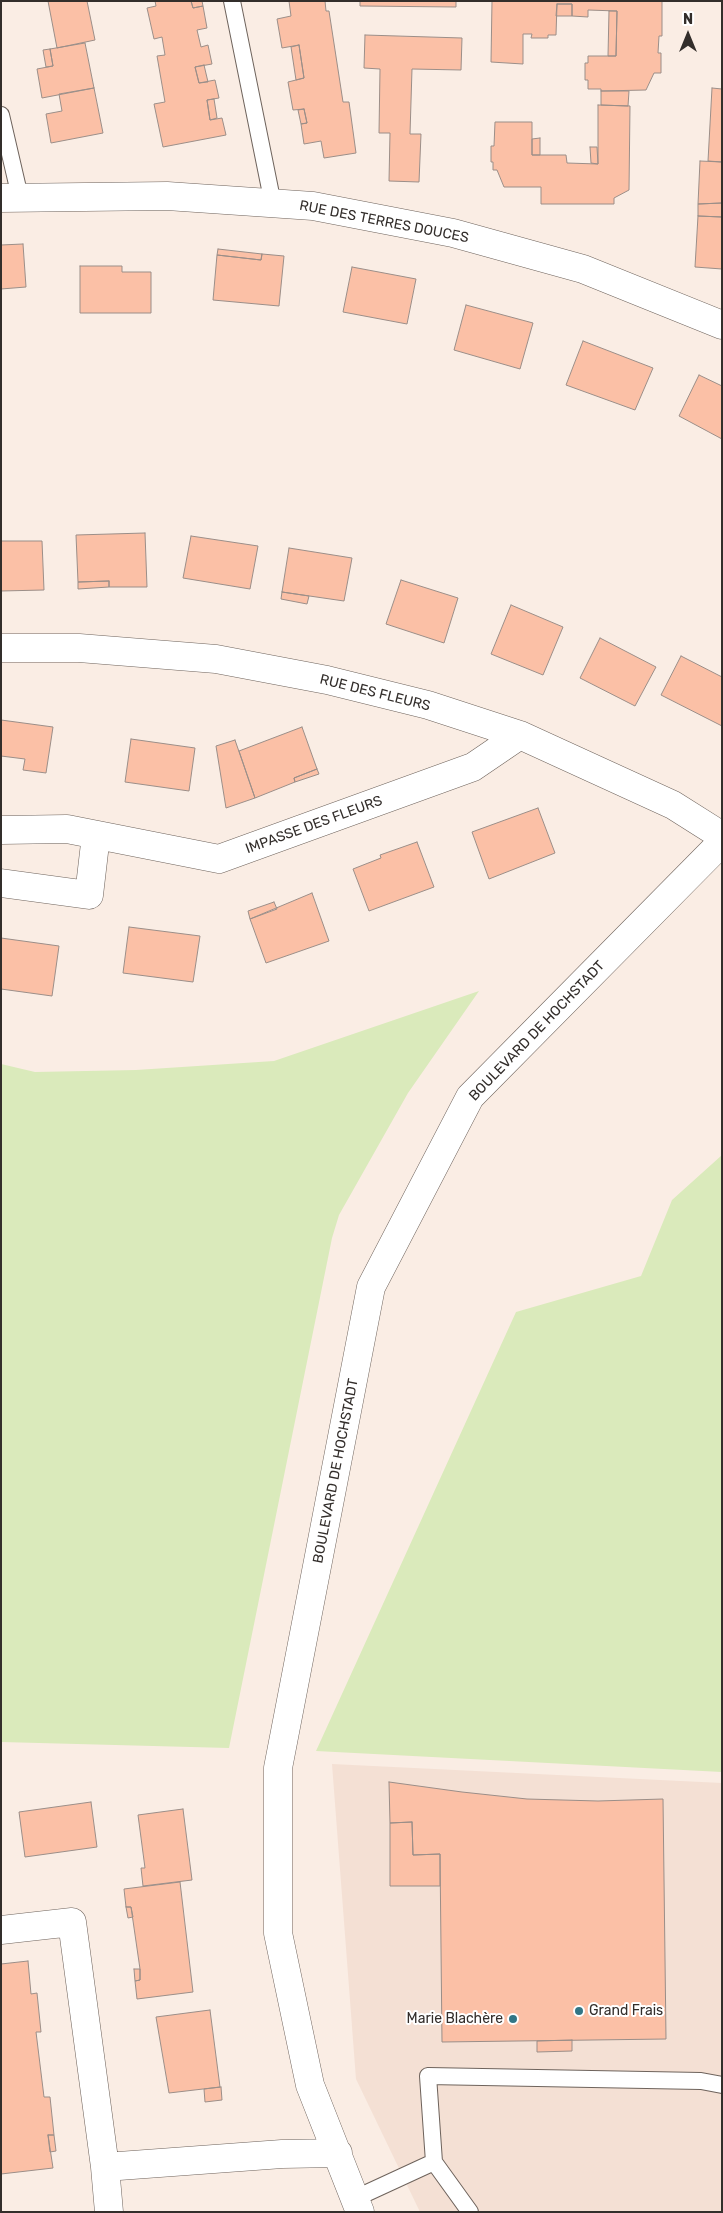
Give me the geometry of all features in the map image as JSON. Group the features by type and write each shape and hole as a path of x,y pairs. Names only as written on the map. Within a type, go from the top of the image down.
{"street":[{"name":"RUE DES TERRES DOUCES","path":"11,198 167,196 313,206 453,233 583,269 722,325"},
{"name":"RUE DES FLEURS","path":"1,648 79,648 216,659 327,680 418,703 520,735 674,805 722,836"},
{"name":"IMPASSE DES FLEURS","path":"1,830 67,829 219,859 473,767 520,735"},
{"path":"1,883 89,895 96,835"},
{"name":"BOULEVARD DE HOCHSTADT","path":"358,2205 310,2085 278,1933 278,1768 371,1287 470,1097 722,842"},
{"path":"1,1930 72,1922 105,2167 109,2212"},
{"path":"105,2167 282,2154 338,2153"}],"lane":[{"path":"232,1 273,204"},
{"path":"1,115 11,198"},
{"path":"470,2212 434,2162 428,2076 701,2081 722,2084"},
{"path":"358,2205 434,2162"}],"shaded area":[{"path":"332,1764 722,1783 722,2212 420,2212 356,2079"}],"green space":[{"path":"479,991 408,1093 339,1215 332,1238 229,1748 1,1742 1,1064 35,1072 136,1070 274,1061"},
{"path":"722,1155 722,1772 316,1751 516,1312 641,1276 672,1200"}],"building":[{"path":"48,1 87,1 95,40 57,48"},
{"path":"155,1 191,1 193,8 203,6 207,28 197,30 201,47 208,45 212,64 195,67 199,83 215,80 219,98 207,100 210,120 222,118 226,135 163,147 154,104 165,102 157,56 165,55 162,37 154,39 147,8 156,6"},
{"path":"191,1 202,1 203,6 193,8"},
{"path":"289,1 325,1 326,11 329,11 343,102 349,102 356,153 324,158 321,141 304,144 301,124 307,123 304,109 293,110 288,82 304,78 299,45 282,48 277,19 291,16"},
{"path":"360,1 456,1 456,7 360,6"},
{"path":"492,1 662,1 662,36 659,36 658,53 661,53 661,73 654,73 646,90 601,91 601,89 588,89 588,80 585,80 585,63 588,63 588,56 616,56 617,11 588,10 588,17 572,16 572,4 557,4 556,35 548,35 548,38 531,38 532,34 523,34 523,64 491,62"},
{"path":"557,4 572,4 572,16 556,16"},
{"path":"609,11 617,11 616,56 608,56"},
{"path":"365,35 462,38 461,70 412,69 410,134 421,134 419,182 389,181 390,133 379,133 380,69 364,68"},
{"path":"85,43 94,88 42,98 37,69 53,66 50,49"},
{"path":"299,45 304,78 296,80 291,47"},
{"path":"50,49 53,66 46,67 43,50"},
{"path":"204,65 208,82 199,83 195,67"},
{"path":"94,88 103,133 51,143 46,114 62,111 59,94"},
{"path":"712,88 722,89 722,162 708,161"},
{"path":"601,91 629,91 628,106 601,105"},
{"path":"214,99 217,118 210,120 207,100"},
{"path":"598,105 630,106 629,190 614,198 614,204 541,204 541,187 504,187 497,170 493,170 493,162 491,162 491,146 494,146 495,122 532,122 532,155 566,155 567,163 598,164"},
{"path":"304,109 307,123 301,124 298,110"},
{"path":"540,138 540,155 532,155 532,139"},
{"path":"590,147 597,147 598,164 591,163"},
{"path":"700,161 722,162 722,203 698,204"},
{"path":"722,203 722,217 698,216 698,204"},
{"path":"698,216 722,217 722,269 695,267"},
{"path":"23,244 26,287 1,289 1,245"},
{"path":"218,249 262,254 261,260 217,255"},
{"path":"262,254 284,256 279,306 213,300 217,255 261,260"},
{"path":"80,266 122,266 122,272 151,272 151,313 80,313"},
{"path":"352,267 416,279 407,324 343,312"},
{"path":"466,305 533,323 520,369 454,350"},
{"path":"583,341 653,368 635,410 566,385"},
{"path":"699,375 722,386 722,439 679,416"},
{"path":"145,533 147,587 109,587 109,581 78,582 76,535"},
{"path":"191,536 258,546 250,589 183,578"},
{"path":"1,541 42,541 44,590 1,591"},
{"path":"289,548 352,558 344,601 282,592"},
{"path":"401,580 458,598 444,643 386,624"},
{"path":"109,581 109,587 78,589 78,582"},
{"path":"282,592 309,596 307,604 281,599"},
{"path":"511,605 563,627 543,675 491,654"},
{"path":"600,638 656,667 635,706 580,678"},
{"path":"681,656 722,677 722,726 661,695"},
{"path":"1,720 53,727 46,773 23,770 25,759 1,756"},
{"path":"302,727 317,769 294,778 295,782 255,798 239,751"},
{"path":"131,739 195,748 189,791 125,782"},
{"path":"235,740 255,798 226,808 216,746"},
{"path":"317,769 319,774 295,782 294,778"},
{"path":"538,808 555,853 489,879 472,832"},
{"path":"417,842 434,887 369,911 353,869 381,858 380,855"},
{"path":"312,893 329,941 266,963 250,919"},
{"path":"274,902 277,909 250,919 248,911"},
{"path":"129,927 200,936 193,982 123,973"},
{"path":"1,938 59,946 52,996 1,989"},
{"path":"389,1782 527,1799 598,1801 663,1799 666,2039 442,2042 440,1854 413,1855 412,1822 390,1823"},
{"path":"91,1802 97,1847 25,1857 19,1812"},
{"path":"183,1809 192,1880 143,1886 141,1868 145,1868 138,1815"},
{"path":"412,1822 413,1855 440,1854 440,1886 390,1886 390,1823"},
{"path":"180,1882 193,1992 137,1999 135,1981 140,1980 140,1969 131,1907 126,1907 124,1889"},
{"path":"126,1907 131,1907 133,1917 128,1918"},
{"path":"28,1961 31,1994 37,1993 41,2032 36,2032 44,2097 50,2097 54,2135 48,2135 53,2168 1,2174 1,1964"},
{"path":"134,1969 140,1969 140,1980 135,1981"},
{"path":"210,2010 220,2087 169,2093 156,2017"},
{"path":"572,2040 572,2051 537,2052 537,2041"},
{"path":"221,2087 222,2100 205,2102 204,2089"},
{"path":"48,2135 54,2135 56,2151 50,2152"}],"place":[{"name":"Grand Frais","path":"579,2011"},
{"name":"Marie Blachère","path":"513,2019"}]}
